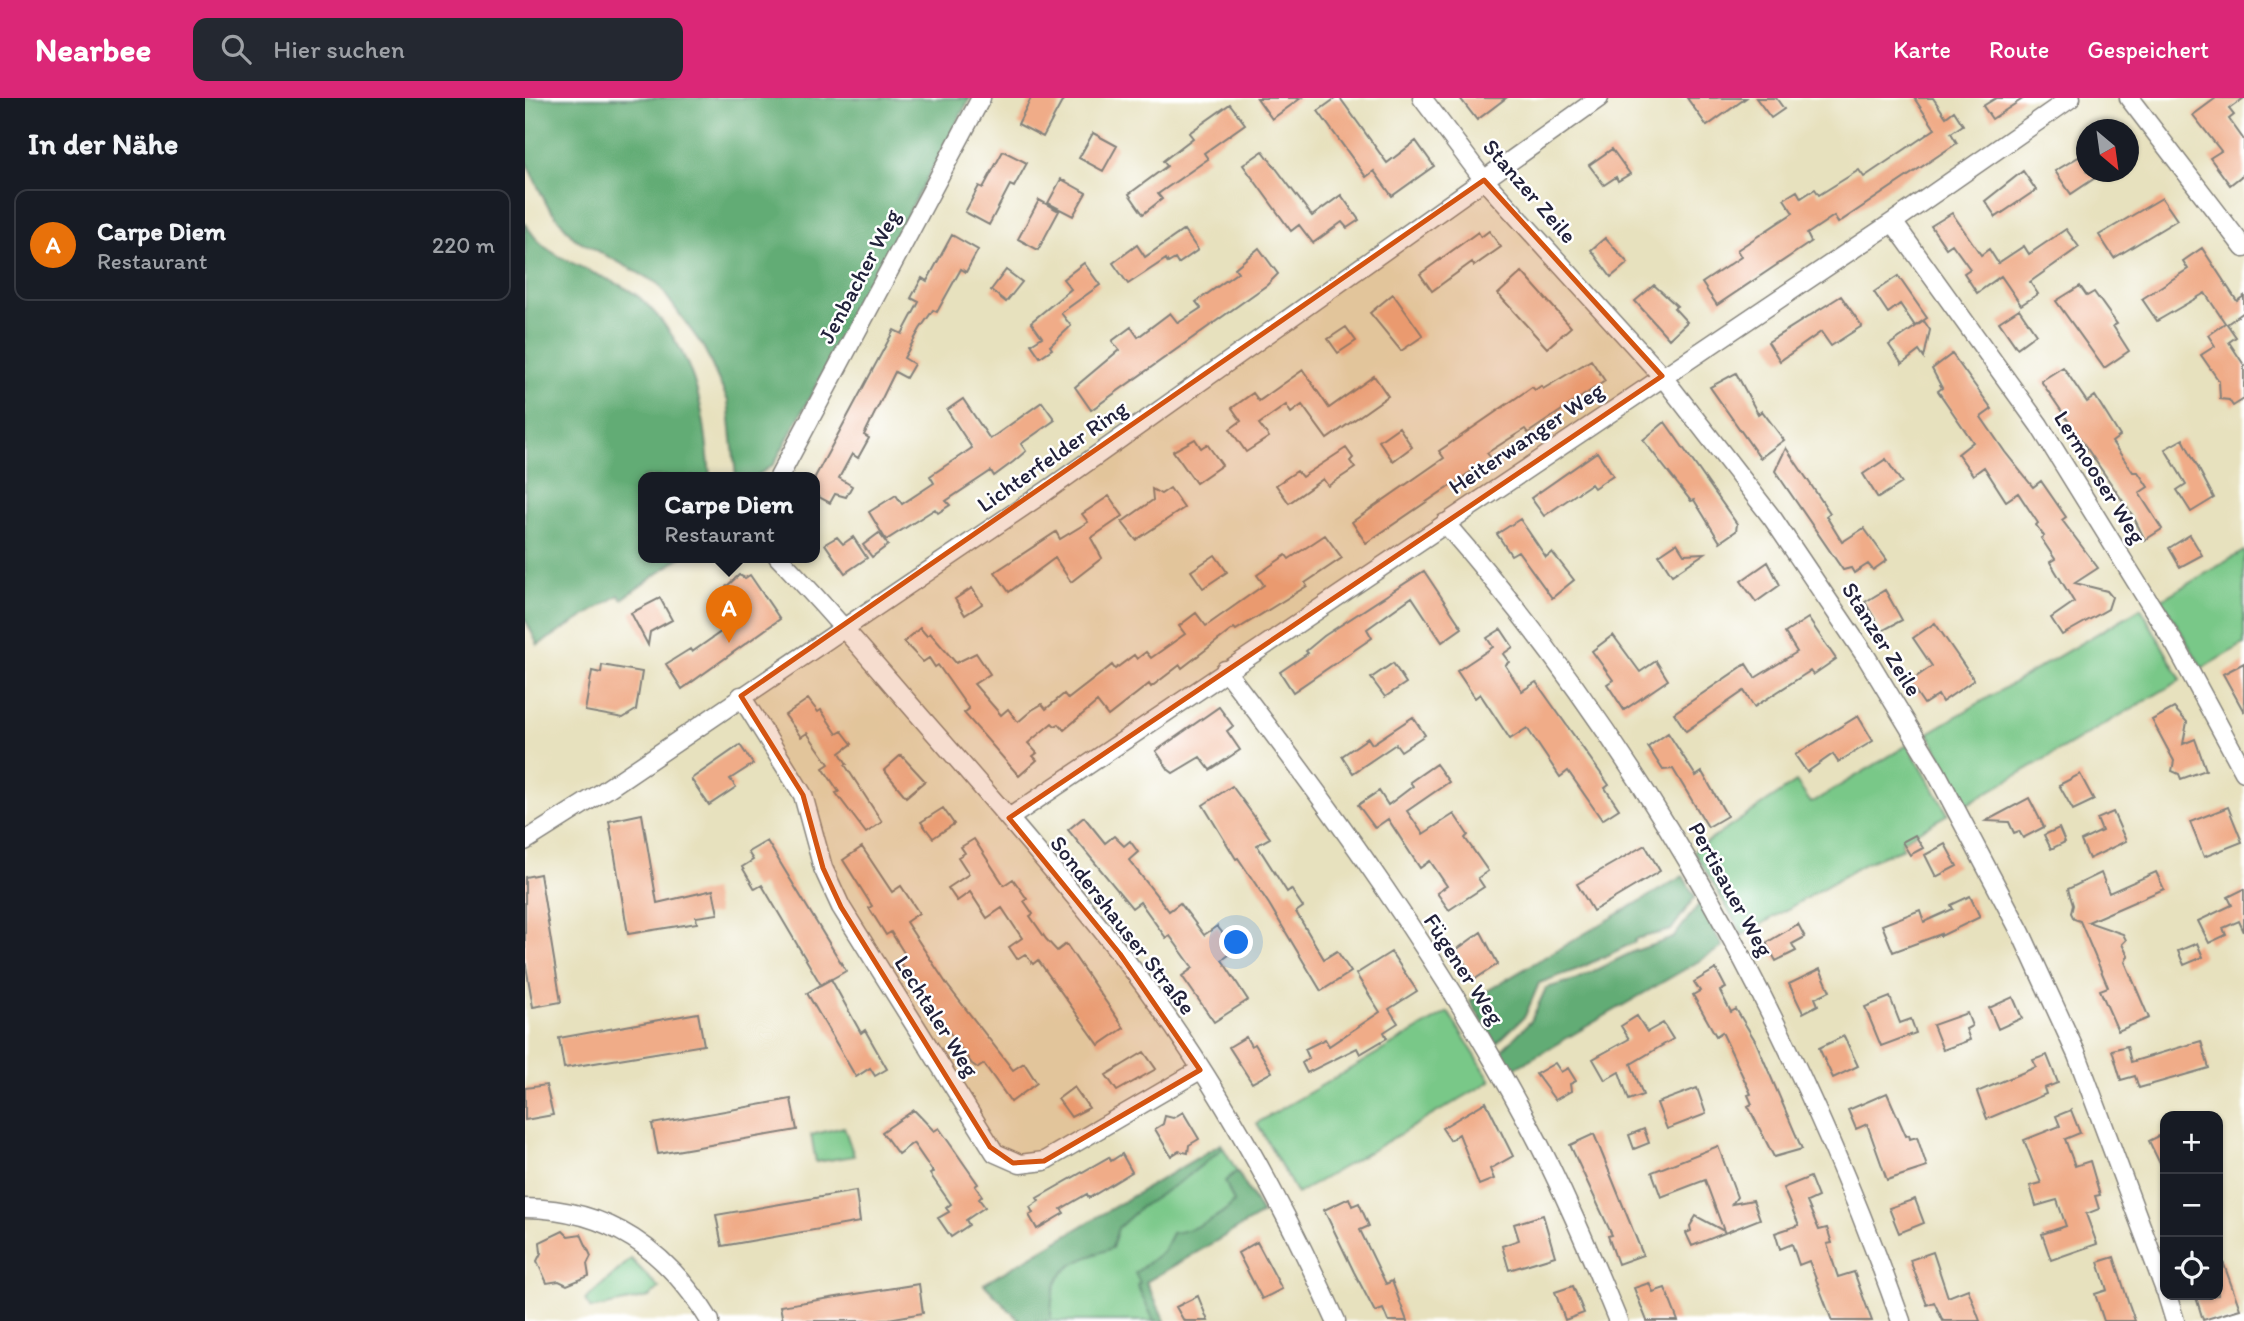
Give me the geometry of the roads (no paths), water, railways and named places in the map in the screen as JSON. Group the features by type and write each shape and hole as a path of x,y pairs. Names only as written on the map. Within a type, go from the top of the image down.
{"street":[{"name":"Jenbacher Weg","path":"782,472 981,98"},
{"name":"Stanzer Zeile","path":"1422,98 1484,180 1662,376 1751,490 1867,658 1957,810 2021,933 2077,1055 2160,1276"},
{"name":"Lichterfelder Ring","path":"525,841 604,791 1045,492 1599,98"},
{"name":"Heiterwanger Weg","path":"1009,818 1893,222 2071,98"},
{"path":"2129,98 2244,248"},
{"name":"Lermooser Weg","path":"1893,222 2039,425 2176,646 2244,772"},
{"name":"Pertisauer Weg","path":"1445,523 1568,677 1678,843 1808,1088 1843,1168 1901,1321"},
{"path":"784,563 844,628"},
{"name":"Sondershauser Straße","path":"844,628 1009,818 1120,954 1200,1070 1245,1142 1310,1264 1336,1321"},
{"name":"Fügener Weg","path":"1225,670 1350,839 1482,1041 1526,1119 1618,1321"},
{"name":"Lechtaler Weg","path":"741,696 800,787 811,815 823,868 841,907 995,1153 1013,1163 1027,1165 1044,1161 1200,1070"},
{"path":"525,1208 573,1213 620,1229 665,1262 684,1281 710,1321"},
{"name":"Stanzer Zeile","path":"2168,1300 2175,1321"}],"place":[{"name":"Carpe Diem","path":"729,643"}]}
